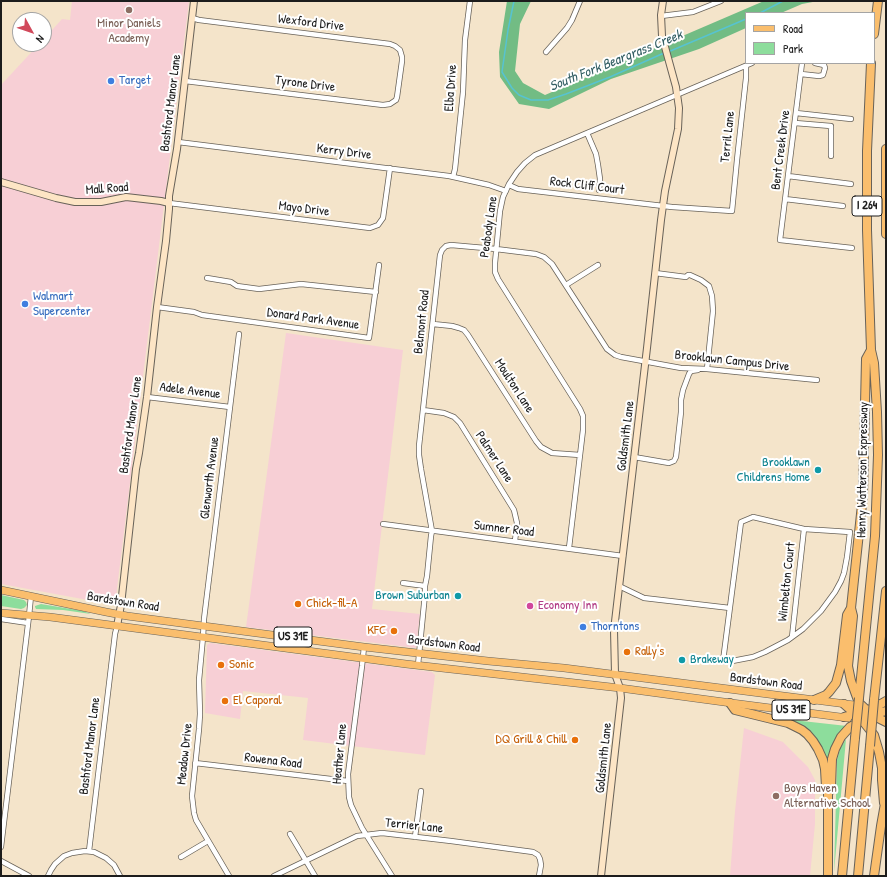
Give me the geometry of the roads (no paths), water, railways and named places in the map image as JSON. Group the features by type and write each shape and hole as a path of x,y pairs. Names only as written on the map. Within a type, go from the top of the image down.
{"highway":[{"path":"875,26 878,1"},
{"name":"Henry Watterson Expressway","path":"858,876 870,746 868,706 878,455 874,363 871,350 867,188 871,64"},
{"name":"I 264","path":"886,149 886,234"},
{"path":"814,700 826,695 836,683 841,665 848,615 851,608 863,495 866,359 871,350"},
{"name":"Henry Watterson Expressway","path":"842,876 855,738 868,706 886,591"},
{"path":"851,608 853,616 848,666 856,696 859,703 886,710"},
{"path":"844,717 856,714 868,706 886,701"},
{"path":"730,703 735,710 788,722 807,734 818,749 823,760 826,791 828,794 828,876"},
{"path":"844,704 862,720 874,735 882,768 885,800 874,876"},
{"path":"828,794 831,787 832,759 835,749 841,737 850,728 862,720 868,706"},
{"path":"868,706 886,723"}],"main road":[{"name":"Bardstown Road","path":"1,590 119,614 204,626 364,647 564,668 868,706"},
{"name":"Bardstown Road","path":"1,613 29,619 50,617 418,666 620,688 886,723"},
{"path":"495,674 499,662"}],"street":[{"name":"Bashford Manor Lane","path":"89,851 115,634 119,614 136,470 147,397 194,1"},
{"name":"Elba Drive","path":"453,177 463,92 464,52 470,1"},
{"path":"546,52 567,28 580,1"},
{"name":"Goldsmith Lane","path":"601,876 621,698 620,688 615,674 614,630 663,206 678,129 679,108 677,94 664,44 661,26 663,1"},
{"path":"662,16 693,12 721,1"},
{"name":"Wexford Drive","path":"192,18 393,44 398,47 402,53 400,74"},
{"name":"Peabody Lane","path":"569,548 580,456 583,422 582,412 498,279 495,269 496,250 500,211 506,191 517,172 525,162 535,154 750,64"},
{"name":"Bent Creek Drive","path":"802,64 780,240 852,248"},
{"path":"801,74 823,75 825,68 824,65 820,64"},
{"name":"Terril Lane","path":"732,212 746,66"},
{"name":"Tyrone Drive","path":"185,81 383,105 390,104 396,100 400,74"},
{"path":"796,113 851,119"},
{"path":"795,123 831,126 831,156"},
{"path":"587,132 596,154 600,179 599,190"},
{"name":"Kerry Drive","path":"178,142 453,177 489,185 506,191"},
{"name":"Mayo Drive","path":"169,203 370,228 378,225 383,218 390,168"},
{"path":"788,176 851,184"},
{"name":"Mall Road","path":"1,182 75,202 101,202 126,197 169,203"},
{"name":"Rock Cliff Court","path":"509,185 518,189 663,206 732,212"},
{"path":"785,199 843,206"},
{"name":"Belmont Road","path":"418,666 425,586 432,531 419,455 440,255 442,250 448,245 451,245 536,254 544,257 552,264 610,352 621,357 646,361"},
{"path":"376,292 380,265"},
{"path":"566,285 598,265"},
{"path":"634,457 669,462 674,461 676,457 682,390 691,371 707,369 713,311 712,296 709,286 690,275 686,277 656,272"},
{"name":"Donard Park Avenue","path":"157,307 194,312 202,315 369,338 376,292 301,284 260,289 236,286 231,282 207,278"},
{"name":"Moulton Lane","path":"433,324 452,326 464,330 541,447 552,453 580,456"},
{"name":"Glenworth Avenue","path":"204,626 239,334"},
{"name":"Brooklawn Campus Drive","path":"646,361 681,368 707,369 817,380"},
{"name":"Adele Avenue","path":"147,397 230,407"},
{"name":"Palmer Lane","path":"423,410 449,414 460,424 514,510 517,523 515,541"},
{"path":"753,517 804,530 850,532 844,573 829,601 810,622 777,647 753,657 727,662 723,660 730,608 741,522 753,517"},
{"name":"Sumner Road","path":"383,524 623,556"},
{"name":"Wimbelton Court","path":"792,637 804,530"},
{"path":"403,584 425,586"},
{"path":"619,586 644,598 730,608"},
{"path":"1,847 31,596"},
{"path":"1,619 29,619"},
{"name":"Meadow Drive","path":"204,626 200,674 200,729 192,802 196,820 229,876"},
{"name":"Heather Lane","path":"364,647 352,734 348,781 349,797 351,805 362,828 392,876"},
{"name":"Rowena Road","path":"196,763 348,781"},
{"path":"414,836 421,792"},
{"name":"Terrier Lane","path":"274,876 349,839 367,834 382,833 533,852 538,855 540,859 539,876"},
{"path":"290,834 315,876"},
{"path":"181,857 208,841"},
{"path":"48,876 55,864 64,856 77,852 89,851 102,855 110,861 117,869 120,876"},
{"path":"1,861 29,876"}],"waterway":[{"name":"South Fork Beargrass Creek","path":"514,1 502,72 512,88 519,95 531,100 548,100 566,94 610,77 664,53"},
{"name":"South Fork Beargrass Creek","path":"762,12 783,1"},
{"name":"South Fork Beargrass Creek","path":"668,52 745,19"}],"place":[{"name":"Minor Daniels Academy","path":"129,10"},
{"name":"Target","path":"111,81"},
{"name":"Walmart Supercenter","path":"25,304"},
{"name":"Brooklawn Childrens Home","path":"818,470"},
{"name":"Brown Suburban","path":"458,596"},
{"name":"Chick-fil-A","path":"298,604"},
{"name":"Economy Inn","path":"530,606"},
{"name":"Thorntons","path":"583,627"},
{"name":"KFC","path":"394,631"},
{"name":"Rally's","path":"627,652"},
{"name":"Brakeway","path":"682,660"},
{"name":"Sonic","path":"221,665"},
{"name":"El Caporal","path":"225,701"},
{"name":"DQ Grill & Chill","path":"575,740"},
{"name":"Boys Haven Alternative School","path":"776,796"}]}
